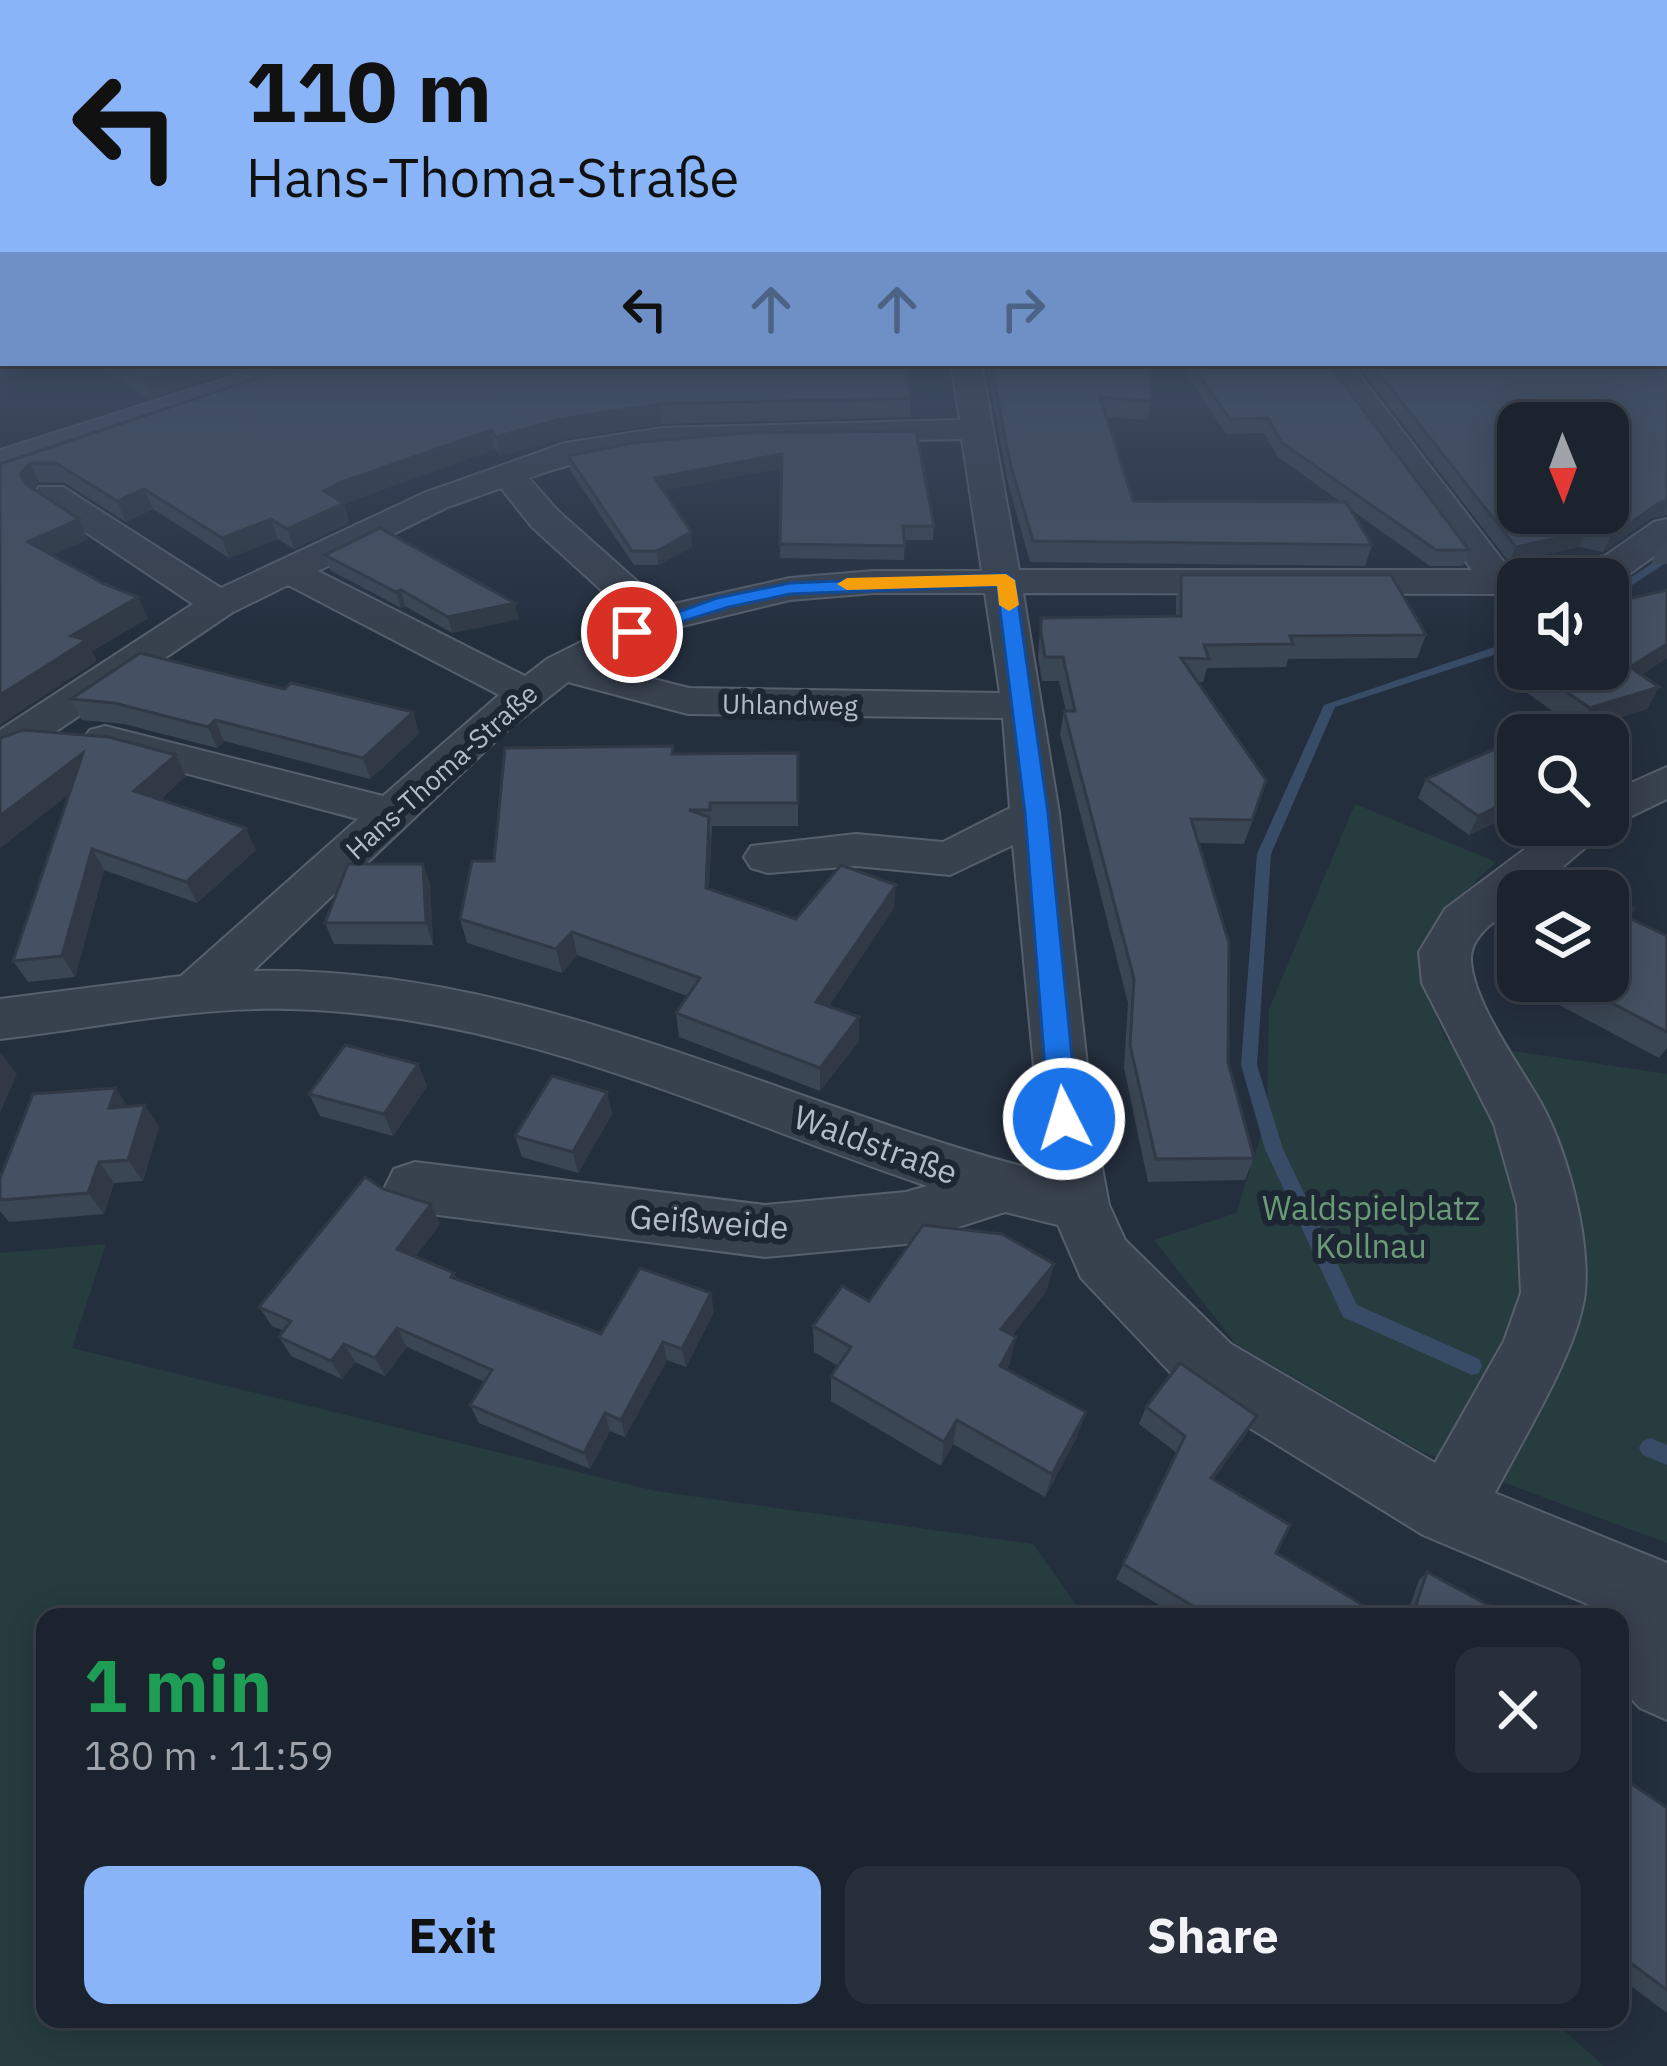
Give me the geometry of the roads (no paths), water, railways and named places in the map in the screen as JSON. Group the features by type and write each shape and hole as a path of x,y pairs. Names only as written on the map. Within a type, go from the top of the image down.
{"street":[{"path":"0,463 61,443"},
{"path":"13,741 219,604 288,570 436,500 507,473 565,453 627,443"},
{"path":"980,443 1006,580 1023,706 1064,1119 1079,1205 1103,1259 1208,1366 1448,1510 1667,1600"},
{"path":"1402,443 1497,558"},
{"path":"507,473 544,519 657,620"},
{"path":"51,494 219,604"},
{"name":"Hans-Thoma-Straße","path":"1627,558 1667,530"},
{"name":"Uhlandweg","path":"288,570 543,681 688,701 1023,706"},
{"name":"Hans-Thoma-Straße","path":"196,993 543,681 657,620 790,589 1006,580 1497,581"},
{"path":"13,741 123,741 393,813"},
{"path":"1629,801 1667,781"},
{"path":"768,857 856,850 950,859 1036,813"},
{"path":"1448,1510 1533,1352 1553,1293 1547,1205 1523,1124 1448,983 1445,952 1463,921 1561,846"},
{"name":"Waldstraße","path":"0,1019 196,993 326,990 474,1014 637,1060 999,1189 1079,1205"},
{"name":"Geißweide","path":"416,1187 765,1231 906,1218 999,1189"},
{"path":"1557,1555 1601,1608"},
{"path":"1629,1641 1667,1681"}],"waterway":[{"path":"1629,583 1667,557"},
{"path":"1472,1366 1350,1311 1274,1149 1249,1065 1264,854 1330,705 1497,650"},
{"path":"1650,1448 1667,1455"}],"park label":[{"name":"Waldspielplatz Kollnau","path":"1371,1226"}]}
